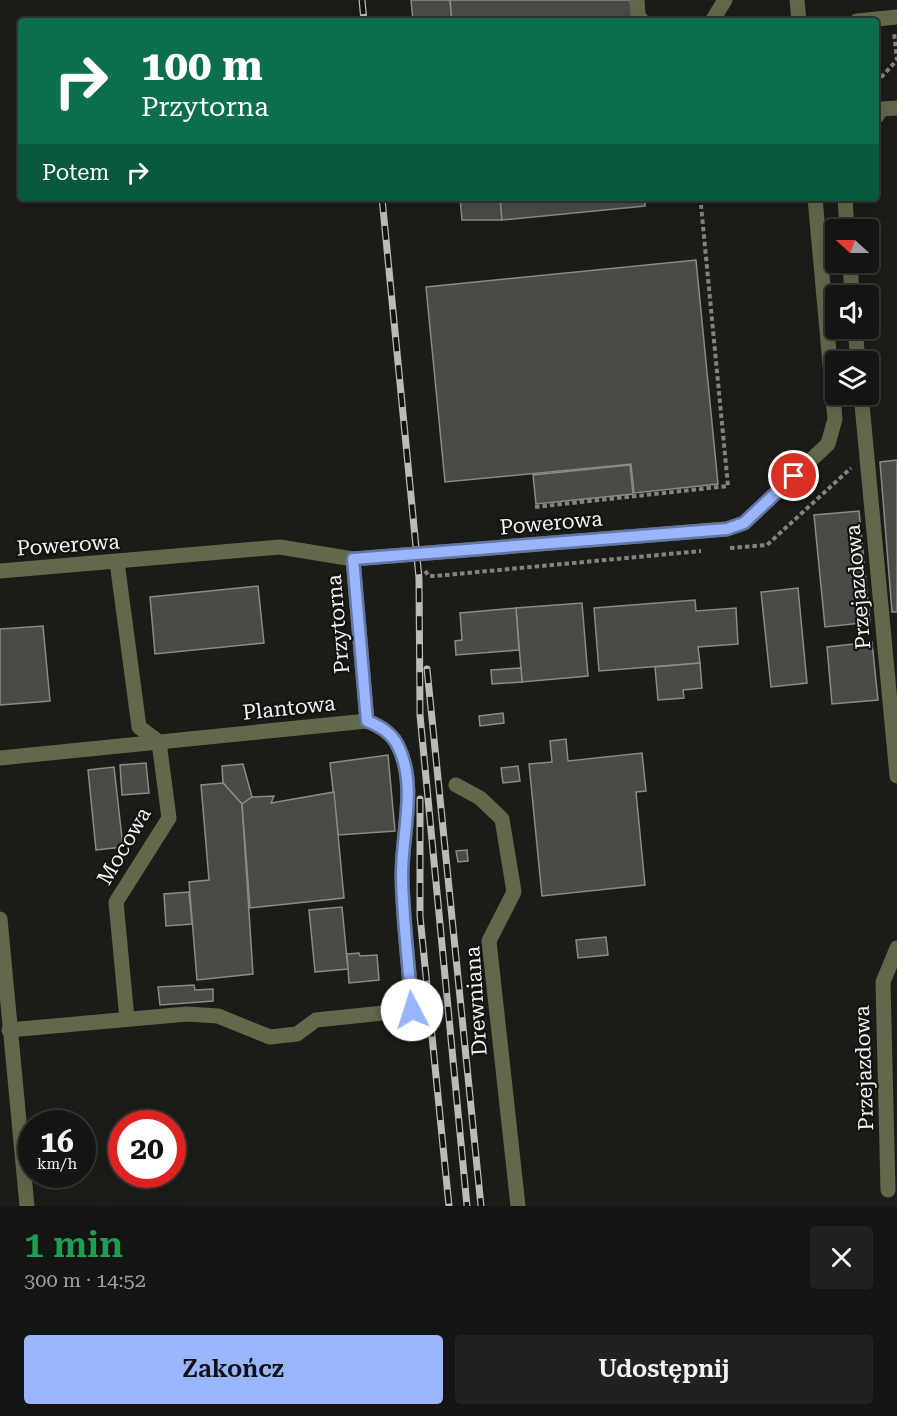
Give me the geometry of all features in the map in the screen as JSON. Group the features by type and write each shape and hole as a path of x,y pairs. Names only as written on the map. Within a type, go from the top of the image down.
{"street":[{"path":"637,0 640,18"},
{"path":"714,18 725,0"},
{"path":"797,0 799,18"},
{"path":"879,19 895,17"},
{"path":"879,113 882,109 897,108"},
{"name":"Powerowa","path":"0,571 280,547 353,559 716,530 744,523 828,444 835,419 816,201"},
{"path":"845,201 847,219"},
{"name":"Przejazdowa","path":"862,405 897,776"},
{"name":"Przytorna","path":"353,559 367,721"},
{"path":"117,562 139,727 159,742"},
{"name":"Plantowa","path":"0,758 367,721 385,729 398,745 404,763 406,802 402,876 412,1010 316,1020 297,1034 270,1037 218,1016 187,1014 9,1030"},
{"name":"Mocowa","path":"127,1019 116,902 169,818 159,742"},
{"name":"Drewniana","path":"456,785 480,798 502,819 514,892 489,941 518,1206"},
{"path":"0,919 27,1206"},
{"name":"Przejazdowa","path":"886,1206 893,1187 883,982 897,948"}],"path":[{"path":"879,80 897,60 895,17"},
{"path":"535,507 728,486 701,206"}],"building":[{"path":"411,0 450,0 452,18 413,18"},
{"path":"450,0 630,0 633,18 452,18"},
{"path":"460,201 500,201 502,220 462,220"},
{"path":"500,201 645,201 645,206 502,220"},
{"path":"696,260 718,484 634,493 631,464 445,482 426,287"},
{"path":"897,460 897,612 892,612 880,462"},
{"path":"630,465 633,494 536,504 533,475"},
{"path":"859,511 870,622 825,627 814,515"},
{"path":"258,586 264,643 155,654 150,597"},
{"path":"798,588 807,683 771,687 761,592"},
{"path":"695,600 696,611 736,608 738,644 698,647 700,663 599,671 594,608"},
{"path":"582,603 588,676 522,682 516,608"},
{"path":"516,608 519,650 456,655 455,641 462,640 460,613"},
{"path":"43,626 50,701 0,705 0,629"},
{"path":"872,642 878,700 832,704 827,647"},
{"path":"700,663 702,688 683,690 684,698 658,700 655,667"},
{"path":"521,668 522,682 492,684 491,670"},
{"path":"503,713 504,723 480,726 479,716"},
{"path":"566,739 568,761 642,753 646,791 636,792 645,885 542,896 529,764 552,762 550,741"},
{"path":"388,755 395,831 338,835 330,763"},
{"path":"146,763 149,793 122,795 120,765"},
{"path":"243,764 252,797 242,804 223,783 222,766"},
{"path":"518,766 520,781 503,783 501,768"},
{"path":"114,767 123,847 96,850 88,770"},
{"path":"223,783 242,804 253,974 197,980 189,882 209,880 201,785"},
{"path":"334,792 344,898 250,908 242,804 252,797 274,796 271,803"},
{"path":"467,850 468,861 458,862 456,851"},
{"path":"189,892 192,924 166,926 164,894"},
{"path":"342,907 348,969 315,972 309,910"},
{"path":"606,937 608,955 578,958 576,940"},
{"path":"359,953 360,956 377,955 379,980 349,983 347,954"},
{"path":"194,985 195,990 213,989 213,1001 160,1005 158,987"}],"railway":[{"path":"362,0 364,18"},
{"path":"382,201 419,578 420,715 467,1206"},
{"path":"427,669 481,1206"},
{"path":"420,799 420,916 449,1206"}],"route":[{"path":"412,1010 402,876 406,792 404,763 398,745 385,729 367,721 353,559 727,529 744,523 794,476"}]}
